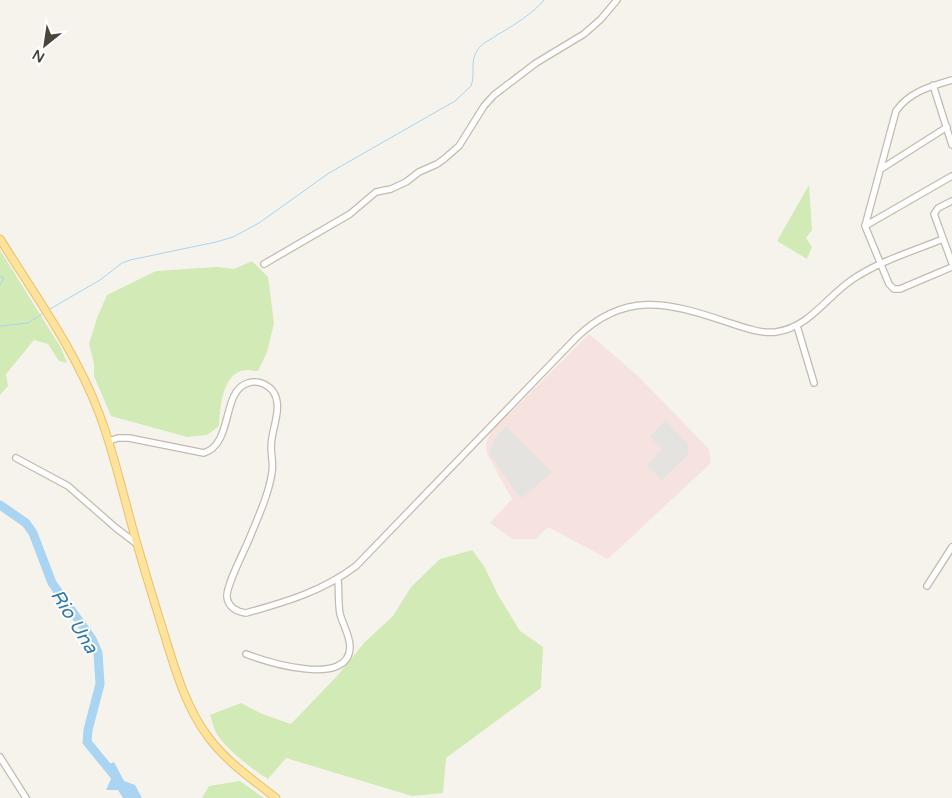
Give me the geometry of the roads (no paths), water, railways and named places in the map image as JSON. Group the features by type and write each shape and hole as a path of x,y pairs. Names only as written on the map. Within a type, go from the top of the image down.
{"main road":[{"path":"0,239 62,336 79,366 99,411 180,685 195,716 220,752 276,798"}],"street":[{"path":"264,264 350,214 376,192 391,189 406,182 419,172 444,159 459,146 484,106 494,94 541,60 584,34 601,19 617,0"},
{"path":"952,80 933,85 905,100 896,111 865,226 889,284 897,289 952,267"},
{"path":"933,85 952,145"},
{"path":"881,169 947,128"},
{"path":"865,226 951,178"},
{"path":"952,201 938,208 934,214 952,263"},
{"path":"109,441 118,438 129,438 196,453 208,452 218,443 236,392 247,383 256,381 270,389 277,400 278,407 271,441 273,470 258,516 228,588 228,600 233,609 246,613 319,589 338,580 356,566 576,338 585,329 604,317 628,307 655,304 677,307 746,328 774,332 797,326 812,316 852,280 881,264 943,239"},
{"path":"797,326 814,383"},
{"path":"16,458 68,486 137,544"},
{"path":"928,586 952,547"},
{"path":"246,654 279,665 314,669 333,668 345,661 349,653 350,644 340,612 338,580"},
{"path":"0,757 26,798"}],"water":[{"path":"114,762 124,781 135,785 142,798 123,798 118,790 106,790 111,779 107,765"}],"waterway":[{"path":"50,309 100,280 122,263 233,237 259,223 329,173 455,101 471,86 473,63 478,49 522,19 544,0"},
{"path":"0,276 4,278 0,285"},
{"path":"0,326 28,323 42,314"},
{"name":"Rio Una","path":"0,505 26,523 33,533 52,583 92,639 98,653 100,684 88,730 87,742 114,775"}]}
